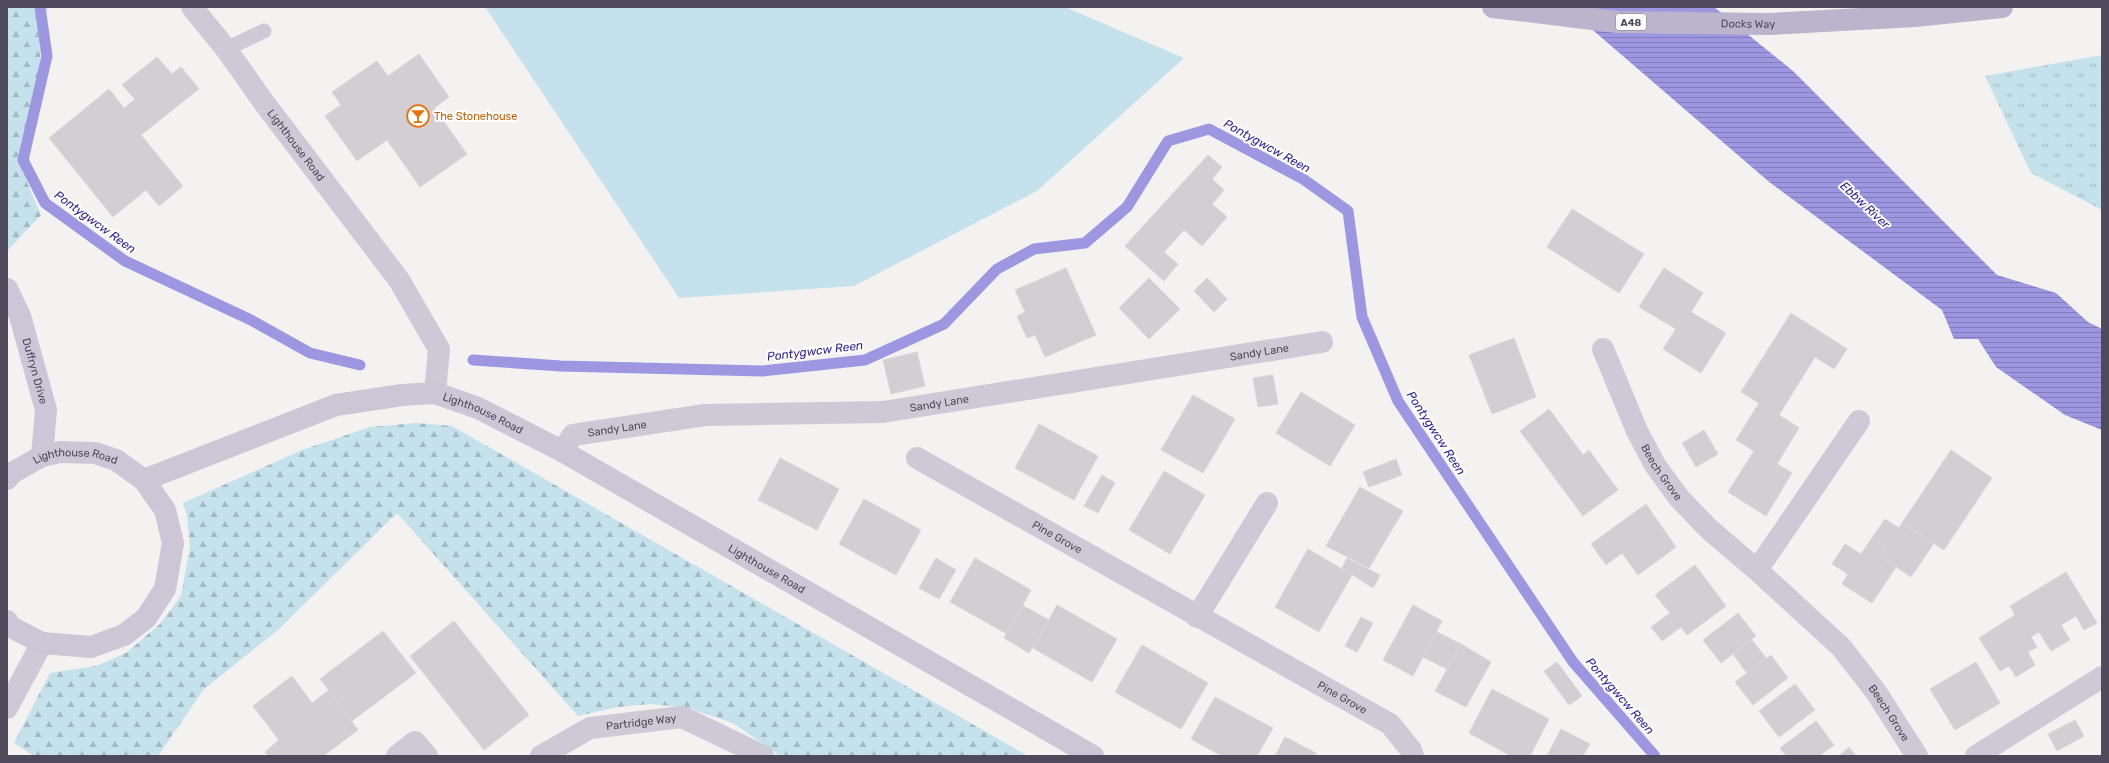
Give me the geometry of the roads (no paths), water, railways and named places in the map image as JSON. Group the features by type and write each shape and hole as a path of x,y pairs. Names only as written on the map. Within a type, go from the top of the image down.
{"main road":[{"name":"Docks Way","path":"1493,7 1617,22 1769,24 1915,16 2002,7"},
{"name":"Duffryn Drive","path":"7,289 20,316 46,410 42,456"},
{"name":"Lighthouse Road","path":"144,480 336,405 402,394 435,393 478,408 562,451 1093,756"},
{"name":"Lighthouse Road","path":"7,479 12,473 42,456 60,452 95,453 116,460 144,480 165,510 173,543 165,589 146,618 124,635 91,647 42,643 11,627 7,621"}],"street":[{"name":"Lighthouse Road","path":"192,7 226,49 264,104 398,280 439,349 435,393"},
{"name":"Sandy Lane","path":"562,451 573,435 706,415 883,412 1322,342"},
{"name":"Beech Grove","path":"1603,350 1637,430 1655,465 1680,498 1705,525 1757,570 1841,647 1876,692 1917,756"},
{"path":"1757,570 1859,421"},
{"name":"Pine Grove","path":"917,458 1390,724 1411,750 1413,756"},
{"path":"1197,616 1267,503"},
{"path":"7,708 42,643"},
{"path":"1976,756 2102,677"},
{"name":"Partridge Way","path":"541,756 590,728 682,717 763,756"},
{"path":"397,756 415,742 427,756"}],"lane":[{"path":"226,49 264,31"}],"water":[{"name":"Ebbw River","path":"1566,7 1714,7 1793,71 1997,275 2056,293 2088,322 2102,329 2102,430 2065,415 1996,367 1978,339 1954,339 1942,310 1768,181"}],"waterway":[{"name":"Pontygwcw Reen","path":"40,7 47,56 23,160 45,203 125,261 251,320 310,353 360,365"},
{"name":"Pontygwcw Reen","path":"473,360 561,366 762,371 865,360 944,324 997,269 1034,249 1085,243 1127,207 1168,141 1209,129 1303,179 1348,211 1362,317 1398,401 1573,662 1655,756"}],"place":[{"name":"The Stonehouse","path":"418,116"}]}
